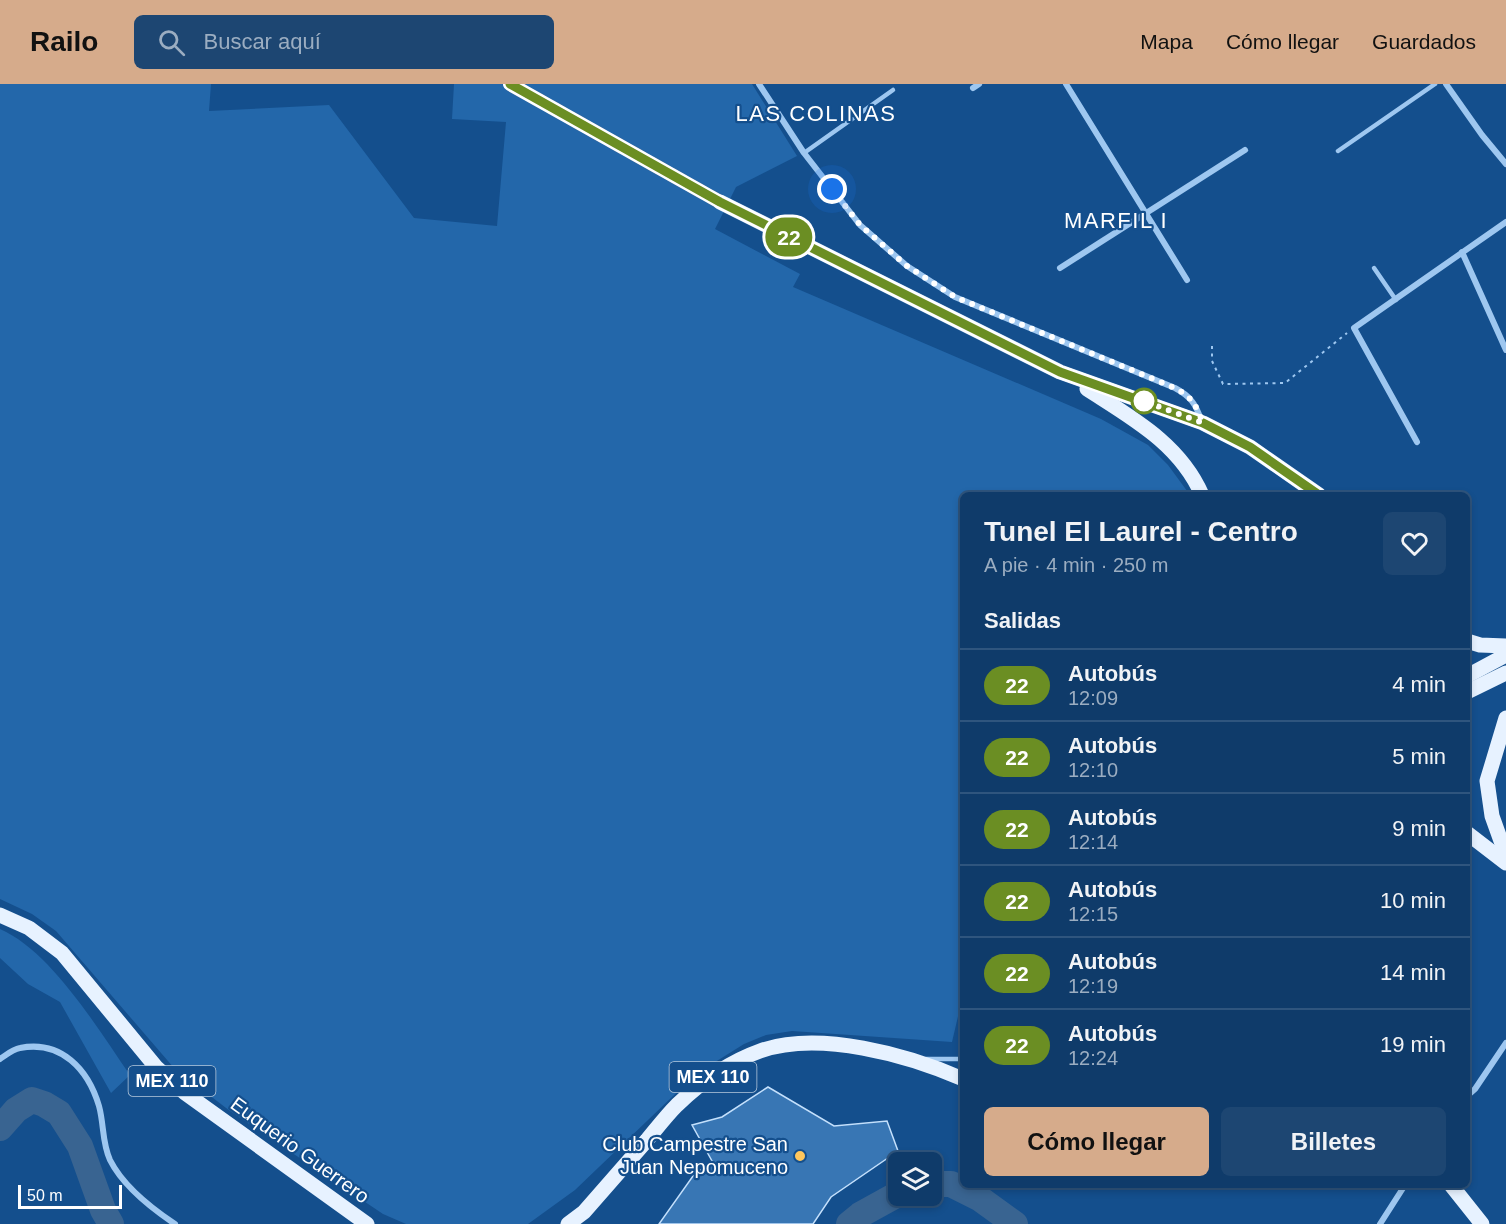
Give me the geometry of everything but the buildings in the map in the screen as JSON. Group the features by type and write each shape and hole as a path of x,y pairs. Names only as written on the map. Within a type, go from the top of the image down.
{"main road":[{"path":"720,202 1060,372 1147,428 1190,472 1200,492"},
{"path":"1060,372 1203,423 1250,447 1315,492"},
{"path":"1470,642 1480,645 1506,646"},
{"path":"1470,674 1506,655"},
{"path":"1470,691 1506,673"},
{"path":"1506,718 1487,781 1492,816 1506,855"},
{"path":"1470,835 1506,863"},
{"name":"Euquerio Guerrero","path":"0,915 29,928 62,953 148,1058 185,1093 367,1224"},
{"name":"MEX 110","path":"568,1224 584,1212 676,1106 734,1062 762,1050 799,1043 837,1045 912,1059 960,1078"},
{"path":"1453,1188 1482,1224"}],"street":[{"path":"759,84 804,153 860,225 907,266 955,297 1175,388 1188,395 1197,407 1203,423"},
{"path":"1066,84 1187,280"},
{"path":"1446,84 1506,164"},
{"path":"1060,268 1245,150"},
{"path":"1417,442 1354,328 1506,222"},
{"path":"1462,252 1506,350"},
{"path":"1470,1093 1506,1043"},
{"path":"0,1059 18,1048 47,1047 70,1057 88,1079 99,1107 104,1140 110,1160 125,1182 158,1213 175,1224"},
{"path":"1380,1224 1403,1188"}],"lane":[{"path":"1338,151 1435,84"},
{"path":"804,153 893,90"},
{"path":"1374,268 1396,300"},
{"path":"912,1059 960,1059"}],"path":[{"path":"1212,346 1212,361 1223,384 1285,383 1354,328"}],"shaded area":[{"path":"0,84 211,84 209,111 329,105 414,218 497,226 506,122 452,119 454,84 752,84 797,156 736,187 715,229 800,274 793,287 1101,419 1148,445 1168,465 1188,492 960,492 960,1008 952,1042 792,1031 766,1035 744,1044 696,1074 575,1190 528,1224 406,1224 383,1214 230,1111 174,1068 56,931 32,914 0,899"},
{"path":"0,929 19,940 55,973 88,1014 130,1075 111,1093 60,1002 28,984 0,958"}],"waterway":[{"path":"0,1128 16,1110 32,1100 59,1113 80,1146 103,1210 111,1224"},
{"path":"942,1184 951,1184 979,1198 1015,1224"},
{"path":"849,1224 888,1200"}],"tunnel":[{"path":"510,84 720,202"}],"bus line":[{"name":"22","path":"510,84 720,202 1060,372 1203,423 1250,447 1315,492"}],"place":[{"name":"Club Campestre San Juan Nepomuceno","path":"800,1156"}],"district":[{"name":"LAS COLINAS","path":"816,113"},
{"name":"MARFIL I","path":"1116,220"}],"route":[{"path":"832,189 860,225 907,266 955,297 1175,388 1188,395 1197,407 1203,423 1144,401"}]}
